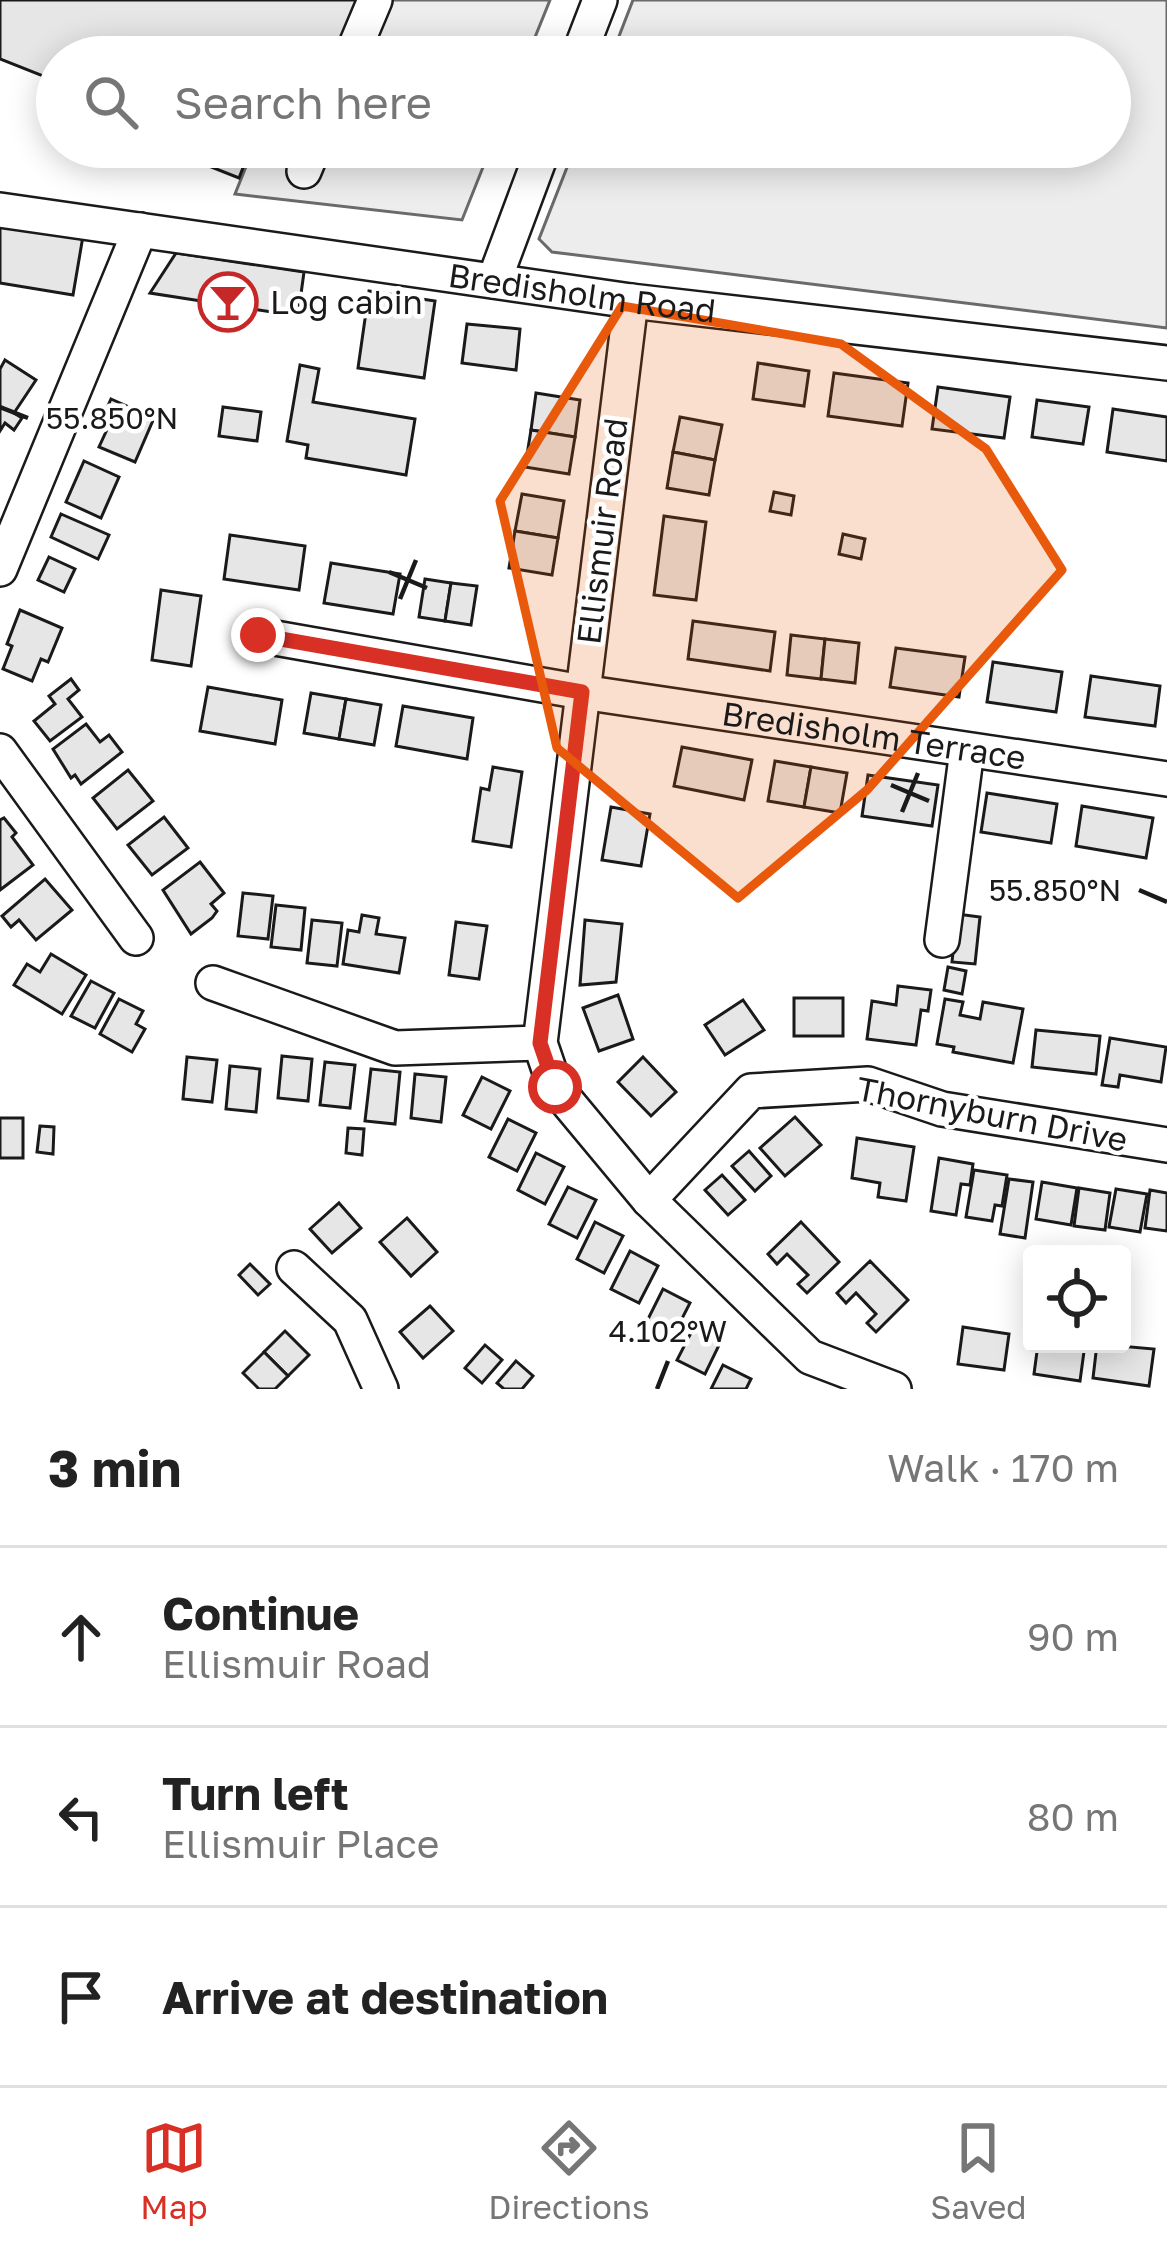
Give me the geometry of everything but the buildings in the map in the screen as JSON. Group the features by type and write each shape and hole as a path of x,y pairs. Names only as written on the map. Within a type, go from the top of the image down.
{"street":[{"path":"360,36 375,0"},
{"path":"586,36 599,0"},
{"path":"494,281 536,168"},
{"name":"Bredisholm Road","path":"0,210 631,301 1167,363"},
{"path":"0,569 140,230"},
{"name":"Ellismuir Road","path":"540,1043 631,301"},
{"name":"Bredisholm Terrace","path":"258,635 582,692 1167,779"},
{"path":"943,940 967,750"},
{"path":"0,751 136,938"},
{"path":"213,983 395,1048 540,1043 555,1087 649,1200 810,1358 894,1389"},
{"name":"Thornyburn Drive","path":"649,1200 751,1091 868,1084 941,1109 1167,1145"},
{"path":"294,1268 350,1320 380,1389"}],"highlighted area":[{"path":"622,306 841,344 986,449 1062,570 867,790 738,898 557,748 500,501"}],"shaded area":[{"path":"386,0 550,0 535,36 370,36"},
{"path":"633,0 1167,0 1167,328 552,252 539,239 567,168 1131,168 1131,36 619,36"},
{"path":"246,168 483,168 462,220 235,194"}],"place":[{"name":"Log cabin","path":"228,302"}],"route":[{"path":"258,635 582,692 543,998 540,1043 555,1087"}]}
